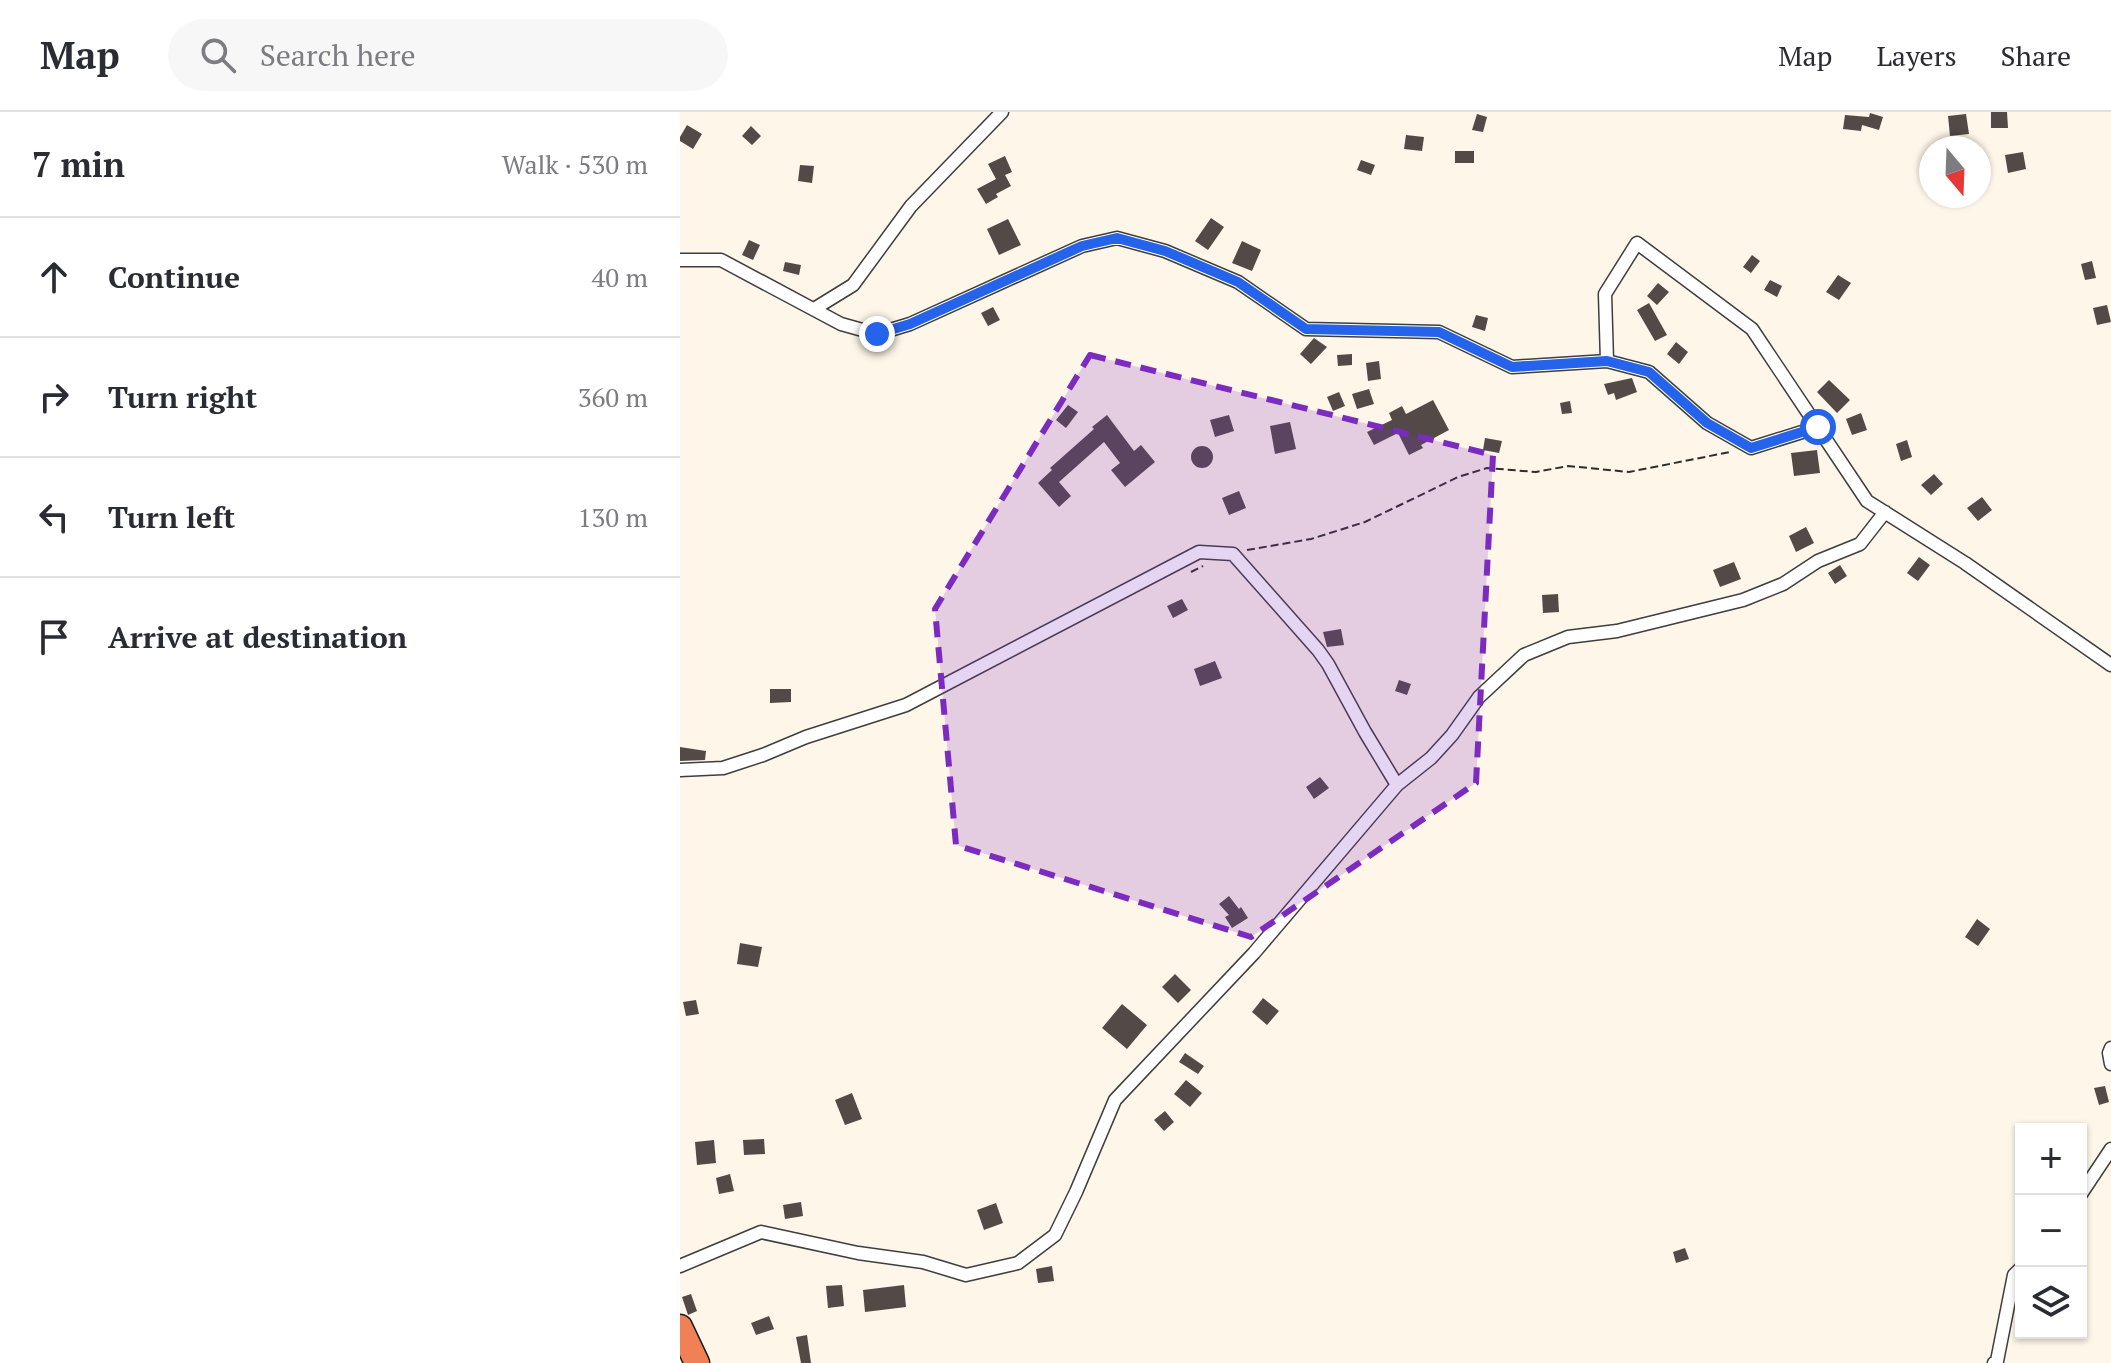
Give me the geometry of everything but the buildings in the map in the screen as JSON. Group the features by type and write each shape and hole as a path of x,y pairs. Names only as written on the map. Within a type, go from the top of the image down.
{"highway":[{"path":"680,1327 697,1363"}],"street":[{"path":"814,309 853,285 911,206 1002,112"},
{"path":"680,260 721,260 841,324 877,334 910,324 1082,246 1117,238 1165,251 1238,282 1306,329 1439,332 1512,367 1607,361 1649,372 1707,423 1751,448 1818,427"},
{"path":"1607,361 1605,294 1637,243 1752,329 1867,501 1965,563 2111,665"},
{"path":"680,1266 761,1232 858,1253 923,1262 966,1275 1018,1263 1055,1235 1115,1100 1254,953 1397,785 1431,758 1479,697 1524,655 1568,637 1617,631 1743,600 1783,584 1818,561 1860,544 1885,512"},
{"path":"680,770 723,768 906,705 1199,552 1233,554 1318,650 1397,785"},
{"path":"2111,1048 2111,1064"},
{"path":"2087,1185 2111,1149"},
{"path":"1994,1363 1997,1361 2015,1274"}],"path":[{"path":"1236,552 1311,539 1365,522 1458,477 1487,468 1536,472 1568,466 1629,472 1751,448"},
{"path":"1182,576 1209,564"}],"highlighted area":[{"path":"1090,355 1493,455 1476,783 1251,937 956,845 935,609"}],"route":[{"path":"877,334 910,324 1082,246 1117,238 1165,251 1238,282 1306,329 1439,332 1512,367 1607,361 1649,372 1707,423 1751,448 1818,427"}]}
